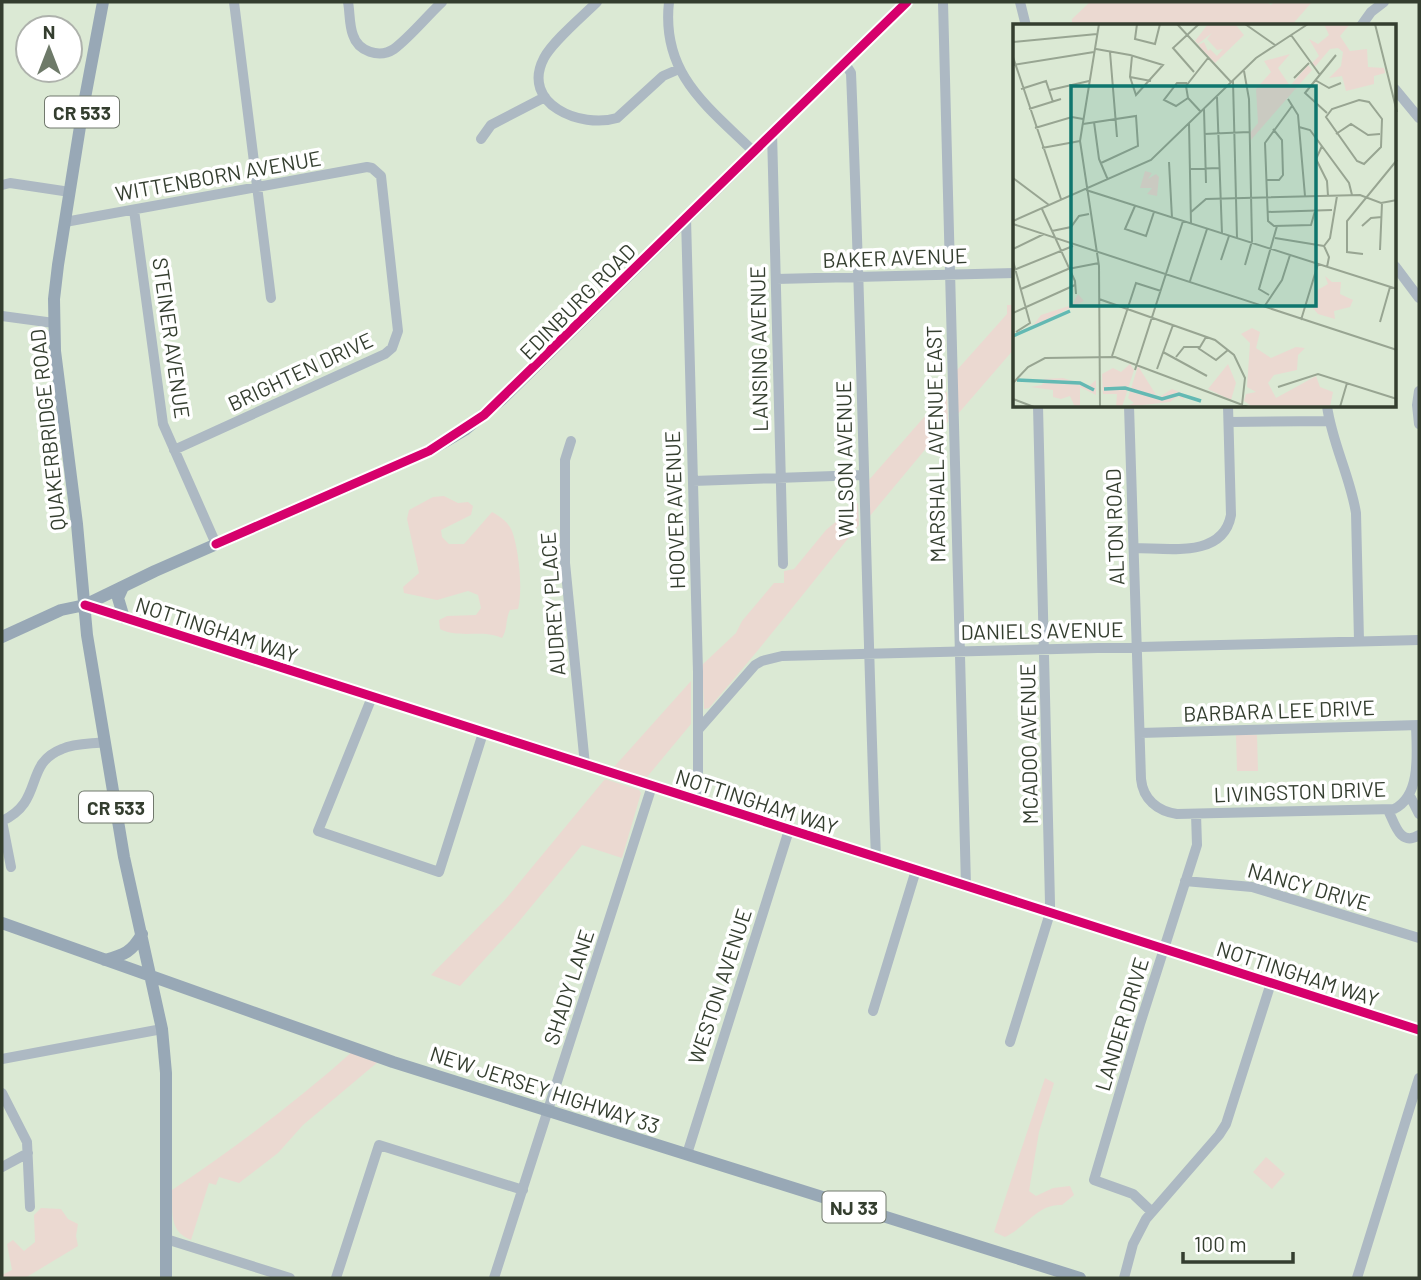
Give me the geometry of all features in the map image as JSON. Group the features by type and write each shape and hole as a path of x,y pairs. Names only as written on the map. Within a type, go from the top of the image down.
{"main road":[{"name":"QUAKERBRIDGE ROAD","path":"85,605 57,377 54,323 58,265 103,2"},
{"name":"EDINBURG ROAD","path":"85,605 216,544 429,451 466,429 501,400 906,2"},
{"path":"123,587 118,598 124,618"},
{"path":"2,637 61,610 85,605"},
{"name":"CR 533","path":"85,605 87,635 124,858 162,1029 166,1073 166,1278"},
{"name":"NEW JERSEY HIGHWAY 33","path":"8,925 389,1060 1080,1278"},
{"path":"104,960 125,955 134,948 142,934"}],"street":[{"path":"234,2 271,298"},
{"path":"348,2 356,41 367,51 381,53 394,49 442,2"},
{"path":"597,2 544,58 540,75 545,97 557,110 588,120 609,120 625,114 663,76 678,69"},
{"path":"669,2 669,43 678,69 695,94 753,151"},
{"name":"MARSHALL AVENUE EAST","path":"943,2 966,886"},
{"path":"1020,2 1026,24"},
{"path":"1362,24 1371,12 1384,2"},
{"name":"WILSON AVENUE","path":"844,62 851,73 860,277 863,475 876,858"},
{"path":"1396,90 1419,118"},
{"path":"481,139 491,125 545,97"},
{"name":"LANSING AVENUE","path":"772,132 783,564"},
{"name":"WITTENBORN AVENUE","path":"65,222 366,167 377,171"},
{"name":"BRIGHTEN DRIVE","path":"174,450 385,354 392,348 398,331 382,181 377,171"},
{"path":"2,185 10,183 70,192"},
{"name":"STEINER AVENUE","path":"135,210 163,424 216,544"},
{"name":"HOOVER AVENUE","path":"686,218 698,801"},
{"path":"1396,267 1419,298"},
{"name":"BAKER AVENUE","path":"776,279 1013,273"},
{"path":"2,316 54,323"},
{"path":"1419,391 1419,424"},
{"name":"MCADOO AVENUE","path":"1010,1042 1050,913 1038,408"},
{"name":"ALTON ROAD","path":"1129,408 1140,733"},
{"path":"1134,548 1206,546 1226,531 1231,515 1228,408"},
{"path":"1327,408 1329,421 1353,492 1356,513 1360,641"},
{"path":"1229,422 1329,421"},
{"name":"AUDREY PLACE","path":"571,440 565,460 565,564 585,765"},
{"path":"693,481 863,475"},
{"name":"NOTTINGHAM WAY","path":"85,605 1419,1030"},
{"name":"DANIELS AVENUE","path":"698,730 755,665 782,656 1419,640"},
{"path":"372,697 318,831 439,872 483,733"},
{"name":"BARBARA LEE DRIVE","path":"1140,733 1418,725"},
{"name":"LIVINGSTON DRIVE","path":"1140,733 1142,785 1148,799 1167,813 1388,810 1401,806 1411,798 1418,776 1418,725"},
{"path":"11,867 2,821 19,812 25,804 38,769 50,755 66,747 105,742"},
{"name":"SHADY LANE","path":"494,1278 652,786"},
{"path":"1411,798 1419,814"},
{"path":"1388,810 1403,837 1413,839 1419,835"},
{"name":"LANDER DRIVE","path":"1152,1212 1133,1194 1094,1180 1197,845 1196,814"},
{"name":"WESTON AVENUE","path":"687,1154 789,830"},
{"path":"873,1011 916,870"},
{"name":"NANCY DRIVE","path":"1185,881 1252,887 1419,938"},
{"path":"2,933 8,925"},
{"path":"1124,1278 1133,1244 1152,1212 1226,1124 1271,983"},
{"path":"2,1059 162,1029"},
{"path":"1357,1278 1419,1078"},
{"path":"2,1093 24,1134 28,1153 30,1207"},
{"path":"336,1278 379,1145 523,1190"},
{"path":"2,1167 28,1153"},
{"path":"166,1239 290,1278"}],"shaded area":[{"path":"1090,2 1267,2 1271,5 1274,2 1312,2 1293,24 1072,24 1072,19"},
{"path":"1007,305 1013,305 1013,350 957,415 957,370 1007,314"},
{"path":"947,391 948,422 869,517 868,481"},
{"path":"444,496 458,503 468,502 473,506 471,515 441,530 442,537 449,544 464,544 492,512 504,520 512,531 520,570 520,591 518,609 510,610 502,638 440,629 439,620 447,616 476,615 481,608 478,595 468,591 437,600 404,593 403,587 419,573 407,519 409,510 433,497"},
{"path":"858,503 859,525 728,686 709,708 704,709 702,665 736,633 742,621 774,583 784,583 784,571 794,569 826,530"},
{"path":"691,681 691,724 647,777 614,767"},
{"path":"1236,735 1257,735 1258,771 1237,771"},
{"path":"605,779 641,793 622,858 582,845 516,925 460,986 431,975 504,901"},
{"path":"353,1051 379,1061 303,1125 278,1153 239,1183 219,1177 216,1185 209,1183 191,1240 178,1231 173,1220 172,1190 265,1123"},
{"path":"1045,1078 1054,1083 1039,1132 1029,1191 1036,1196 1053,1188 1070,1186 1074,1195 1062,1205 1053,1205 1039,1212 1005,1237 994,1232"},
{"path":"1266,1157 1285,1174 1272,1189 1253,1172"},
{"path":"41,1208 61,1209 68,1219 78,1224 78,1246 25,1278 2,1278 2,1275 12,1270 7,1244 13,1240 24,1251 35,1242 34,1215"}],"cycle path":[{"path":"216,544 429,451 484,415 907,2"},
{"path":"85,605 1419,1030"}]}
